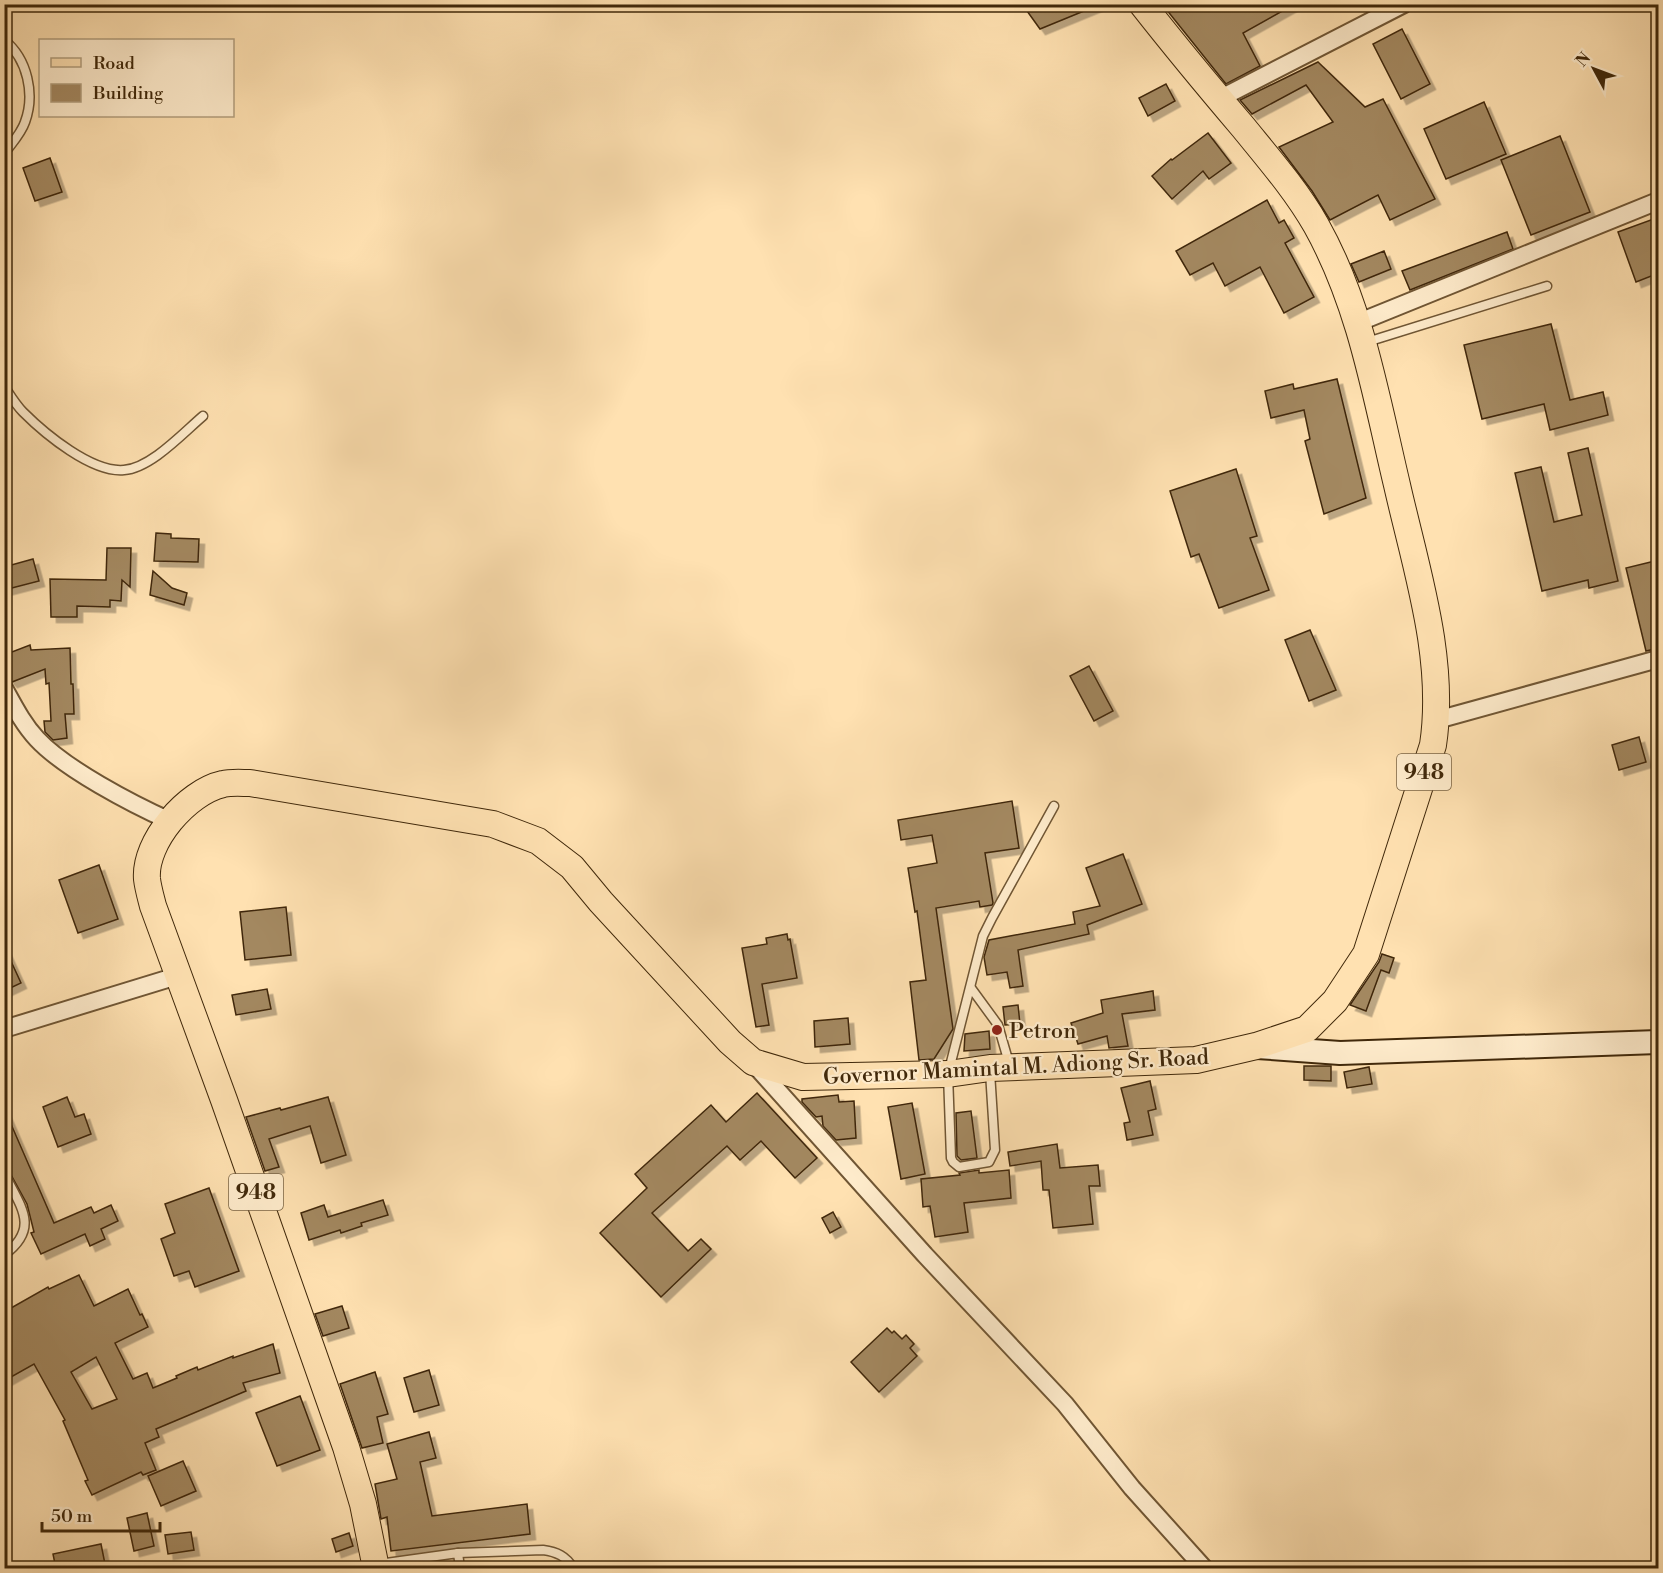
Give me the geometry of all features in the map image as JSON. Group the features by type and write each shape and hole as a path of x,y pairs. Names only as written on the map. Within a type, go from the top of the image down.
{"main road":[{"name":"Governor Mamintal M. Adiong Sr. Road","path":"376,1566 363,1504 346,1447 153,906 147,879 149,858 159,836 170,821 198,795 223,784 250,783 493,824 538,841 572,867 730,1042 753,1062 803,1077 948,1074 1000,1067 1196,1060 1256,1046 1307,1029 1335,1001 1366,954 1433,745 1437,720 1437,688 1428,620 1360,333 1341,274 1316,225 1292,187 1142,4"}],"street":[{"path":"1219,99 1404,4"},
{"path":"1360,333 1659,201"},
{"path":"1437,720 1659,659"},
{"path":"4,688 21,718 38,740 95,782 170,821"},
{"path":"4,1029 177,976"},
{"path":"1256,1046 1340,1053 1659,1042"},
{"path":"753,1062 925,1256 1065,1404 1132,1488 1204,1569"}],"lane":[{"path":"4,40 23,63 29,85 30,105 25,125 4,154"},
{"path":"1360,333 1547,286"},
{"path":"4,386 22,411 45,432 80,457 102,467 124,470 144,464 203,416"},
{"path":"970,988 998,1025 1000,1067 995,1150 989,1162 963,1167 956,1165 951,1158 948,1074 983,936 1054,806"},
{"path":"4,1173 23,1213 26,1225 19,1244 4,1255"},
{"path":"376,1566 458,1553 533,1549 555,1551 569,1561 573,1569"},
{"path":"458,1553 460,1569"}],"building":[{"path":"1022,4 1101,4 1040,29"},
{"path":"1162,4 1295,4 1243,33 1260,66 1226,84"},
{"path":"1402,29 1430,84 1401,99 1373,44"},
{"path":"1318,62 1365,107 1383,99 1435,199 1390,220 1378,195 1330,220 1312,191 1279,147 1333,122 1306,85 1252,114 1240,100"},
{"path":"1166,84 1175,101 1148,116 1139,98"},
{"path":"1484,102 1506,154 1446,179 1424,129"},
{"path":"1208,133 1231,163 1209,179 1203,171 1172,199 1152,176 1171,159"},
{"path":"1560,136 1590,212 1531,235 1501,160"},
{"path":"50,158 62,192 35,201 23,168"},
{"path":"1267,200 1279,223 1284,220 1294,238 1285,243 1314,297 1284,313 1260,267 1225,286 1213,263 1190,275 1176,251"},
{"path":"1659,217 1659,273 1636,282 1618,232"},
{"path":"1507,232 1513,249 1410,290 1402,271"},
{"path":"1384,251 1391,269 1359,282 1351,264"},
{"path":"1551,324 1570,400 1603,392 1608,415 1550,430 1544,404 1482,419 1464,345"},
{"path":"1337,379 1366,498 1324,514 1305,441 1310,439 1304,410 1271,418 1265,391 1293,384 1294,389"},
{"path":"1588,448 1618,581 1589,588 1588,580 1542,591 1515,473 1541,467 1554,522 1582,515 1568,453"},
{"path":"1236,469 1257,536 1250,538 1269,590 1219,608 1199,554 1191,557 1170,491"},
{"path":"156,533 171,534 171,538 199,539 198,562 154,561"},
{"path":"107,548 131,548 130,587 122,580 121,601 110,600 110,607 77,606 77,617 51,617 50,579 106,580"},
{"path":"33,559 39,581 4,590 4,567"},
{"path":"1659,560 1659,648 1646,651 1626,568"},
{"path":"153,571 172,588 187,593 184,605 150,595"},
{"path":"1310,630 1336,690 1309,701 1285,640"},
{"path":"30,645 31,650 70,648 74,714 65,714 67,738 53,740 45,732 44,721 51,721 49,683 46,684 45,669 12,682 4,667 4,655"},
{"path":"1089,666 1113,711 1094,721 1070,676"},
{"path":"1639,737 1646,762 1619,770 1612,745"},
{"path":"1012,801 1019,848 985,853 992,905 980,907 979,901 936,908 953,1029 934,1059 919,1060 910,982 926,980 917,911 915,912 908,868 937,863 932,835 901,840 898,820"},
{"path":"1123,854 1142,904 1087,925 1089,934 1018,950 1023,986 1010,988 1007,972 987,975 984,957 989,940 1075,924 1073,912 1100,906 1086,868"},
{"path":"99,865 118,919 78,933 59,880"},
{"path":"286,907 291,955 245,960 240,912"},
{"path":"787,934 788,940 790,939 797,978 762,984 769,1025 756,1027 742,948 767,944 766,938"},
{"path":"4,946 21,983 4,991"},
{"path":"1382,954 1394,958 1389,973 1381,970 1366,1011 1350,1005 1379,962"},
{"path":"267,989 271,1009 236,1015 232,995"},
{"path":"1153,991 1155,1010 1122,1014 1128,1046 1109,1048 1107,1036 1078,1044 1071,1023 1103,1013 1101,1000"},
{"path":"1018,1005 1020,1024 1005,1025 1003,1007"},
{"path":"848,1018 850,1044 815,1047 814,1021"},
{"path":"989,1031 990,1049 964,1051 965,1034"},
{"path":"1304,1066 1331,1066 1331,1081 1304,1080"},
{"path":"1369,1067 1372,1084 1347,1088 1344,1072"},
{"path":"1150,1081 1156,1109 1148,1111 1153,1135 1127,1140 1124,1123 1130,1122 1121,1088"},
{"path":"757,1093 817,1158 795,1178 761,1141 740,1160 727,1146 652,1213 688,1251 701,1239 711,1249 661,1297 600,1233 647,1188 635,1174 711,1105 726,1122"},
{"path":"838,1095 839,1102 854,1101 856,1138 836,1140 823,1126 822,1116 816,1117 802,1102 802,1099"},
{"path":"67,1097 75,1117 84,1114 91,1134 58,1147 43,1107"},
{"path":"328,1097 346,1155 321,1163 310,1126 269,1139 279,1167 265,1171 246,1117"},
{"path":"912,1103 925,1174 901,1179 888,1107"},
{"path":"4,1108 54,1223 91,1207 94,1213 111,1205 118,1221 101,1229 105,1239 90,1246 85,1234 41,1254 31,1233 34,1232 27,1204 4,1162"},
{"path":"971,1111 977,1158 961,1160 957,1156 956,1113"},
{"path":"1057,1144 1060,1168 1098,1165 1100,1186 1089,1186 1093,1224 1053,1228 1049,1190 1043,1190 1041,1161 1010,1166 1008,1152"},
{"path":"979,1170 979,1173 1009,1170 1011,1198 964,1203 968,1232 935,1237 930,1206 923,1207 921,1179 960,1175 959,1173"},
{"path":"209,1188 239,1271 195,1287 189,1271 174,1276 161,1239 175,1233 165,1204"},
{"path":"383,1200 388,1215 361,1223 362,1226 341,1233 340,1230 309,1240 301,1213 324,1205 328,1217"},
{"path":"833,1212 841,1227 830,1233 822,1218"},
{"path":"79,1275 94,1306 128,1289 148,1327 115,1343 133,1379 147,1373 153,1388 197,1367 198,1370 273,1344 280,1373 243,1383 246,1391 156,1429 159,1437 145,1443 156,1470 143,1475 141,1472 92,1495 63,1421 65,1420 34,1364 4,1381 4,1312 48,1287 49,1289","holes":["96,1357 117,1399 92,1409 71,1372"]},
{"path":"342,1306 349,1328 323,1336 315,1314"},
{"path":"887,1328 902,1339 906,1335 914,1344 910,1348 917,1356 879,1392 851,1362"},
{"path":"429,1370 439,1405 414,1412 404,1378"},
{"path":"375,1372 388,1414 377,1417 383,1443 362,1448 340,1384"},
{"path":"300,1396 320,1450 277,1466 256,1413"},
{"path":"429,1432 436,1458 420,1462 432,1516 527,1504 530,1534 391,1551 387,1517 381,1519 375,1484 397,1479 387,1444"},
{"path":"183,1461 196,1491 161,1506 148,1476"},
{"path":"147,1513 154,1546 134,1551 127,1518"},
{"path":"191,1532 194,1550 168,1554 165,1535"},
{"path":"349,1533 353,1546 336,1552 332,1539"},
{"path":"101,1544 106,1569 56,1569 53,1554"}],"place":[{"name":"Petron","path":"997,1030"}]}
